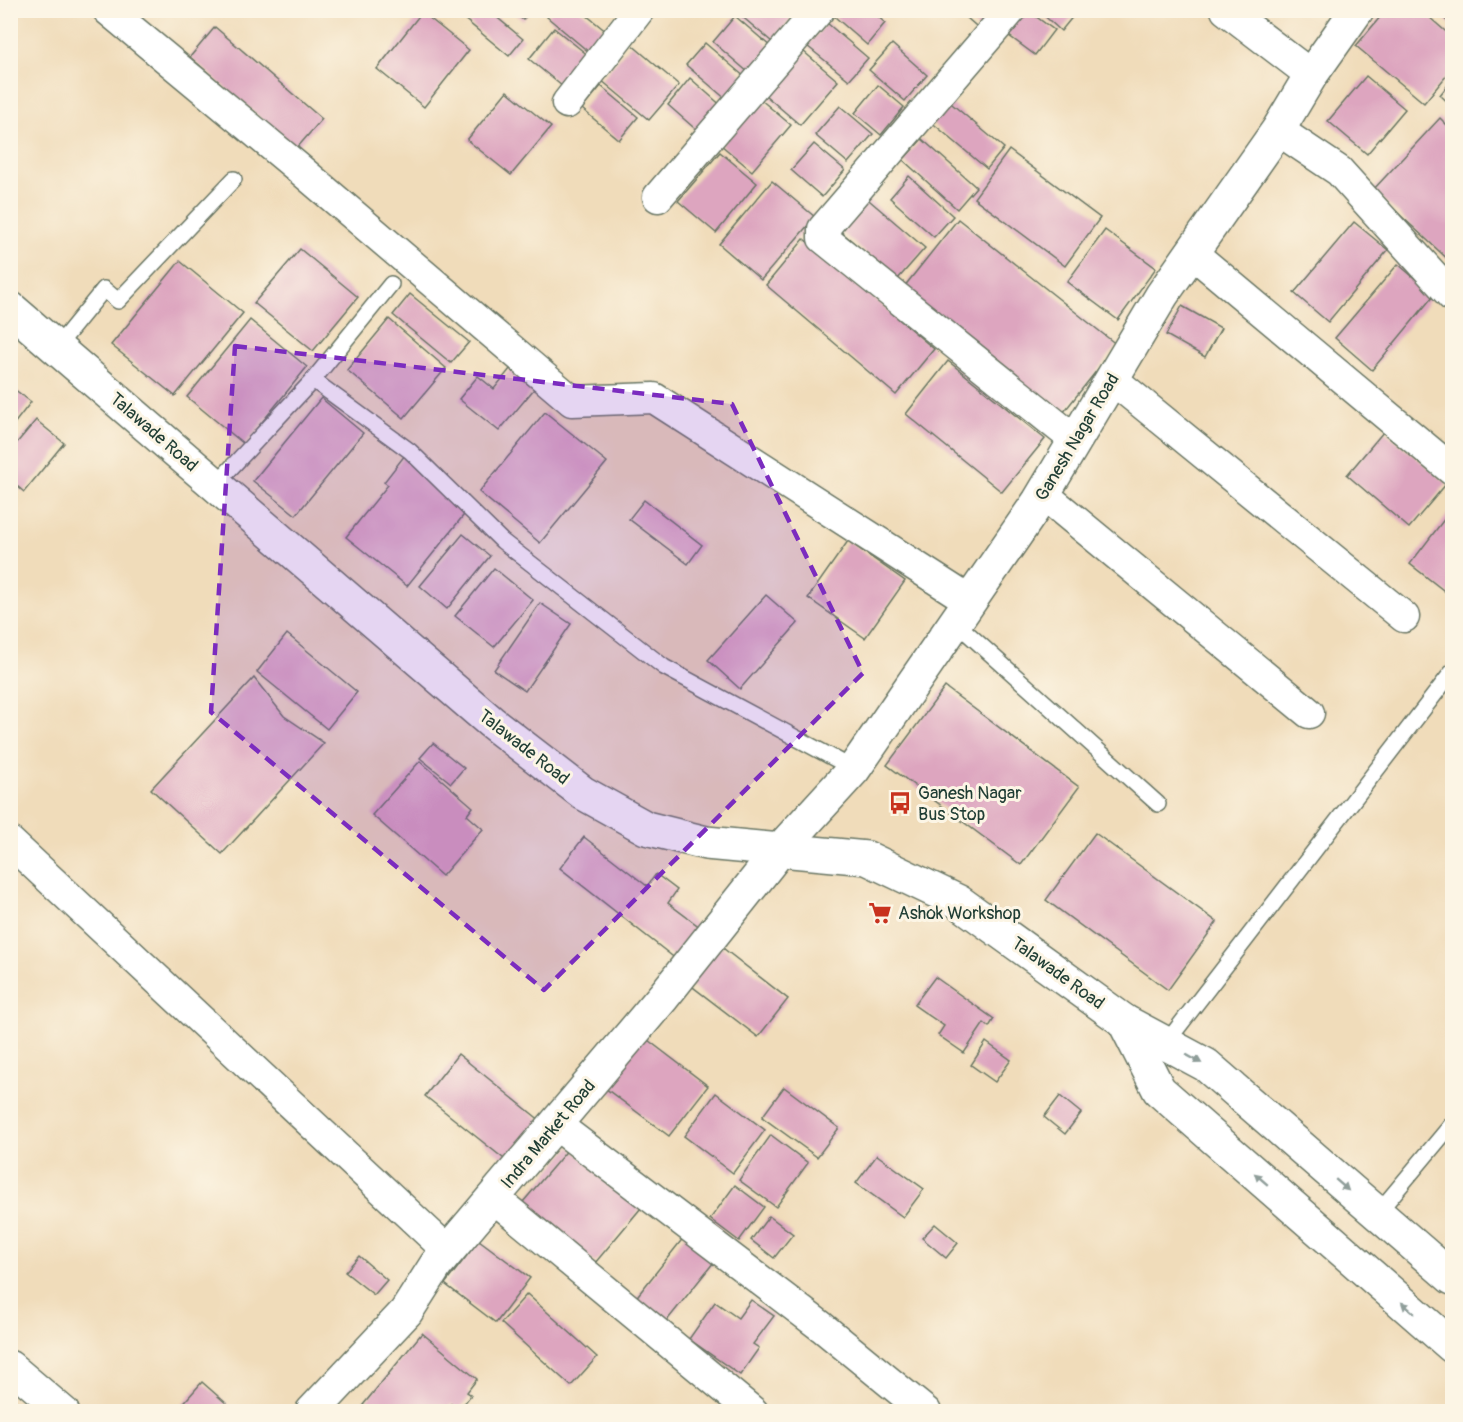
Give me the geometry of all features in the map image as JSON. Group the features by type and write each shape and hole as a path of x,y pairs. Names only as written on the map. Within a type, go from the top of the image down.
{"main road":[{"name":"Ganesh Nagar Road","path":"779,851 854,769 963,611 1043,494 1191,252 1278,130 1311,75 1357,10"},
{"name":"Talawade Road","path":"10,308 491,722 583,793 646,828 706,843 867,858 959,902 1124,1021 1206,1065 1376,1215 1452,1278"},
{"name":"Indra Market Road","path":"312,1412 406,1312 448,1251 495,1199 555,1124 663,997 779,851"},
{"name":"Talawade Road","path":"1124,1021 1159,1090 1452,1346"}],"street":[{"path":"108,10 572,401 654,398 963,611"},
{"path":"567,103 639,10"},
{"path":"658,197 819,10"},
{"path":"1011,10 823,229 823,238 1075,440"},
{"path":"1226,10 1311,75"},
{"path":"1278,130 1339,171 1452,296"},
{"path":"1191,252 1452,470"},
{"path":"1112,379 1404,617"},
{"path":"1043,494 1309,713"},
{"path":"10,842 448,1251"},
{"path":"555,1124 822,1327 926,1412"},
{"path":"495,1199 753,1412"},
{"path":"10,1366 64,1412"}],"lane":[{"path":"56,348 104,289 118,301 234,179"},
{"path":"215,485 313,380 391,284"},
{"path":"313,380 410,451 502,541 664,667 854,769"},
{"path":"963,611 1158,804"},
{"path":"1166,1043 1452,672"},
{"path":"1376,1215 1452,1124"}],"highlighted area":[{"path":"235,346 732,404 863,673 544,990 211,712"}],"building":[{"path":"467,10 488,10 523,39 509,56 462,17"},
{"path":"511,10 531,10 523,20"},
{"path":"553,10 580,10 613,37 596,58 547,17"},
{"path":"742,10 781,10 791,19 772,42 739,14"},
{"path":"827,10 871,10 885,23 867,45"},
{"path":"958,10 994,10 983,32"},
{"path":"1016,10 1027,10 1054,30 1035,55 1001,30"},
{"path":"1038,10 1069,10 1074,15 1061,31"},
{"path":"1386,10 1421,10 1452,37 1452,69 1424,103 1356,46"},
{"path":"1436,10 1452,10 1452,26"},
{"path":"422,12 469,50 424,107 377,69"},
{"path":"735,16 771,47 749,73 713,42"},
{"path":"827,23 868,58 849,80 807,46"},
{"path":"215,27 322,119 296,149 190,57"},
{"path":"554,28 594,60 568,91 529,59"},
{"path":"705,43 746,78 727,100 686,65"},
{"path":"631,44 679,85 649,120 601,80"},
{"path":"892,44 927,75 905,101 869,70"},
{"path":"803,51 838,81 800,125 765,95"},
{"path":"1366,76 1405,109 1367,154 1328,121"},
{"path":"690,78 724,108 701,134 668,105"},
{"path":"1452,80 1452,106 1440,95"},
{"path":"878,85 904,107 881,135 855,113"},
{"path":"601,86 638,117 619,140 582,109"},
{"path":"507,91 551,127 511,175 467,140"},
{"path":"940,94 1004,148 987,169 923,115"},
{"path":"760,99 791,125 752,171 721,145"},
{"path":"840,106 873,134 848,163 815,135"},
{"path":"1440,118 1452,130 1452,263 1373,190"},
{"path":"922,139 976,187 957,209 903,160"},
{"path":"814,144 845,170 822,197 791,170"},
{"path":"1009,150 1100,218 1065,266 974,198"},
{"path":"720,152 757,183 716,233 678,201"},
{"path":"909,176 953,216 934,237 890,198"},
{"path":"772,181 815,217 761,280 719,244"},
{"path":"863,195 925,248 897,280 838,229"},
{"path":"958,219 1117,345 1059,418 900,292"},
{"path":"1354,222 1388,250 1328,322 1294,293"},
{"path":"1105,230 1156,268 1118,320 1067,282"},
{"path":"804,239 934,349 896,395 766,285"},
{"path":"300,249 358,297 313,351 254,303"},
{"path":"180,261 243,313 175,396 111,345"},
{"path":"1398,264 1434,295 1372,370 1335,338"},
{"path":"410,294 469,342 451,363 393,315"},
{"path":"1182,306 1221,328 1205,357 1166,335"},
{"path":"389,319 446,368 404,418 347,370"},
{"path":"250,320 307,367 244,444 187,397"},
{"path":"948,361 1045,439 1002,492 906,414"},
{"path":"510,369 534,389 499,431 459,399 478,376 494,389"},
{"path":"10,386 31,402 10,429"},
{"path":"321,398 363,433 296,515 253,481"},
{"path":"545,412 607,462 540,543 479,492"},
{"path":"36,420 64,443 24,492 10,480 10,451"},
{"path":"1384,431 1447,483 1409,528 1347,475"},
{"path":"405,455 467,511 407,586 346,537 388,485 384,482"},
{"path":"644,500 702,545 688,564 629,519"},
{"path":"1452,509 1452,597 1410,564"},
{"path":"463,534 490,556 447,609 420,586"},
{"path":"848,541 905,581 865,638 808,598"},
{"path":"494,568 533,600 494,647 455,616"},
{"path":"766,595 798,623 740,689 708,660"},
{"path":"540,603 571,624 525,691 494,670"},
{"path":"287,634 357,692 327,729 257,672"},
{"path":"254,678 284,716 324,743 222,854 151,789"},
{"path":"945,687 1079,787 1021,865 887,765"},
{"path":"433,743 464,768 451,783 420,758"},
{"path":"420,761 473,807 467,815 483,829 442,876 372,815"},
{"path":"1095,833 1217,922 1168,990 1046,900"},
{"path":"584,837 647,886 656,874 677,890 668,903 705,931 681,963 560,868"},
{"path":"719,945 788,999 758,1037 689,984"},
{"path":"935,977 994,1019 989,1027 984,1023 964,1053 938,1035 944,1026 914,1005"},
{"path":"640,1034 708,1086 669,1136 601,1085"},
{"path":"986,1042 1011,1060 995,1082 971,1065"},
{"path":"458,1054 541,1121 508,1162 425,1096"},
{"path":"784,1087 839,1128 817,1157 762,1117"},
{"path":"716,1093 765,1130 733,1173 684,1136"},
{"path":"1060,1096 1081,1113 1065,1134 1044,1117"},
{"path":"771,1135 808,1163 776,1207 739,1180"},
{"path":"570,1147 641,1208 595,1263 523,1202"},
{"path":"877,1155 924,1189 903,1217 856,1183"},
{"path":"735,1185 764,1207 739,1241 710,1219"},
{"path":"769,1216 793,1234 774,1258 751,1240"},
{"path":"935,1224 958,1243 946,1258 922,1238"},
{"path":"688,1232 718,1257 661,1328 631,1304"},
{"path":"479,1240 530,1278 496,1323 445,1284"},
{"path":"359,1256 387,1280 374,1295 345,1272"},
{"path":"527,1294 597,1357 571,1386 501,1323"},
{"path":"751,1300 774,1316 753,1344 759,1348 740,1375 689,1339 715,1302 738,1318"},
{"path":"422,1333 477,1379 467,1392 471,1395 459,1410 451,1404 445,1412 371,1412 363,1405"},
{"path":"202,1382 236,1412 186,1412 180,1407"}],"place":[{"name":"Ganesh Nagar Bus Stop","path":"900,803"},
{"name":"Ashok Workshop","path":"880,913"}]}
